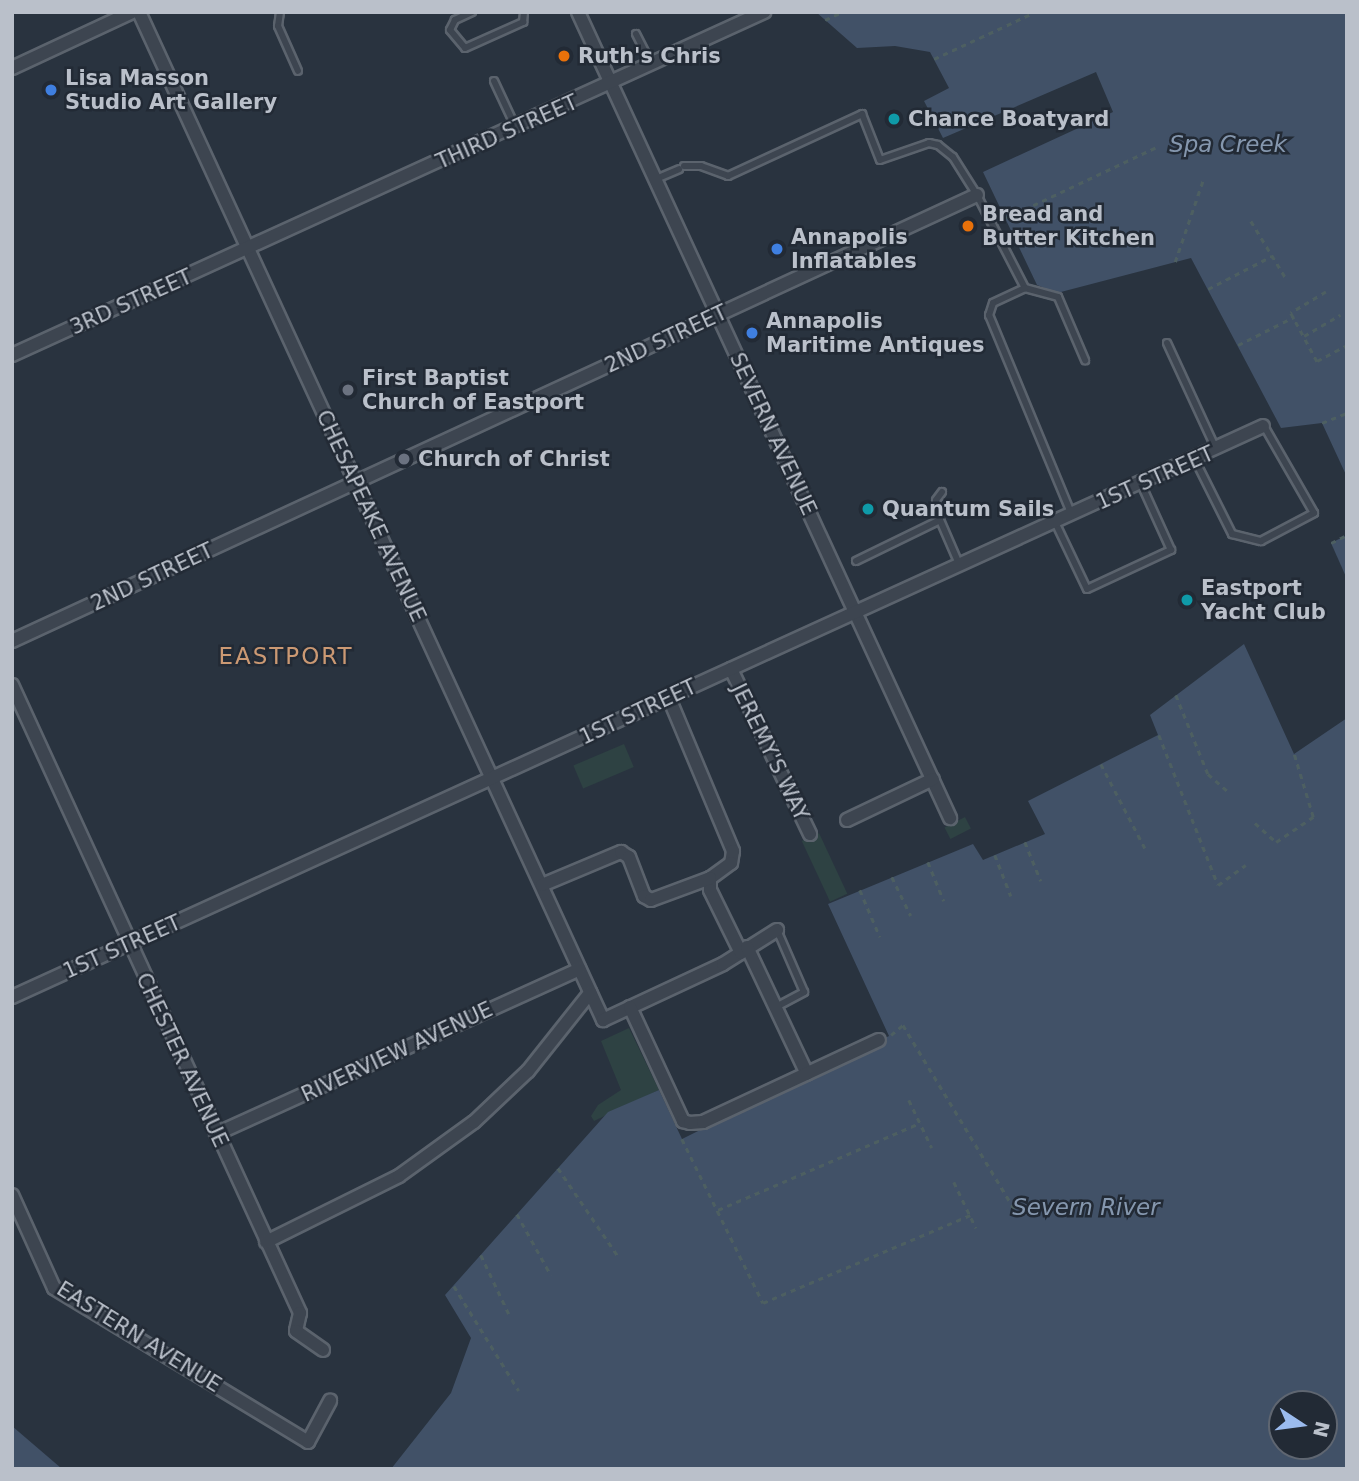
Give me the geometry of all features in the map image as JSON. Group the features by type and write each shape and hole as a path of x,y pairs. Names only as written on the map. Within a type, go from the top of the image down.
{"street":[{"path":"12,68 132,12"},
{"name":"CHESAPEAKE AVENUE","path":"139,12 603,1020 630,1007"},
{"name":"SEVERN AVENUE","path":"578,12 950,818"},
{"name":"THIRD STREET","path":"249,248 516,128 764,12"},
{"name":"2ND STREET","path":"12,641 977,195"},
{"name":"3RD STREET","path":"12,355 249,248"},
{"name":"1ST STREET","path":"12,997 1217,450 1263,426"},
{"name":"JEREMY'S WAY","path":"731,669 810,834"},
{"name":"CHESTER AVENUE","path":"12,685 300,1313 296,1331 323,1350"},
{"path":"542,885 621,852 629,857 644,896 652,900 710,878 731,863 733,851 669,698"},
{"path":"847,820 933,779"},
{"path":"710,878 710,890 775,1007 807,1074"},
{"path":"777,930 744,950 630,1007 683,1121 702,1122 884,1038"},
{"name":"RIVERVIEW AVENUE","path":"216,1134 579,969"},
{"path":"266,1242 399,1176 474,1122 528,1072 590,993"},
{"name":"EASTERN AVENUE","path":"12,1195 54,1288 308,1441 330,1401"}],"lane":[{"path":"279,12 278,26 298,71"},
{"path":"472,12 455,20 450,30 465,48 523,22 524,12"},
{"path":"636,34 652,65"},
{"path":"494,81 516,128"},
{"path":"656,179 682,167 701,166 728,176 862,114 880,160 929,143 938,145 953,157 977,195 1025,288"},
{"path":"1072,514 989,315 993,303 1025,288 1058,297 1085,360"},
{"path":"1167,343 1217,450"},
{"path":"1195,460 1232,534 1261,541 1314,513 1263,426"},
{"path":"1055,522 1087,589 1171,550 1141,484"},
{"path":"942,492 936,500 940,520 960,566"},
{"path":"856,561 940,520"},
{"path":"775,1007 804,992 777,930"}],"path":[{"path":"825,20 842,12"},
{"path":"934,59 1031,14"},
{"path":"1006,218 1155,148"},
{"path":"1175,262 1203,180"},
{"path":"1251,221 1287,280"},
{"path":"1208,289 1272,256"},
{"path":"1326,292 1291,313 1317,361 1347,345"},
{"path":"1304,336 1340,315"},
{"path":"1238,345 1294,317"},
{"path":"1322,423 1347,413"},
{"path":"1331,543 1347,535"},
{"path":"1176,695 1208,775 1229,792"},
{"path":"1159,735 1219,885 1245,865"},
{"path":"1255,823 1276,842 1313,817 1294,754"},
{"path":"1101,764 1145,848"},
{"path":"1025,842 1041,881"},
{"path":"995,855 1011,896"},
{"path":"928,862 944,901"},
{"path":"892,877 911,916"},
{"path":"860,890 880,937"},
{"path":"884,1038 903,1025 1015,1210"},
{"path":"909,1100 932,1148"},
{"path":"718,1210 920,1122"},
{"path":"682,1139 763,1303 970,1215"},
{"path":"558,1168 618,1256"},
{"path":"954,1182 976,1228"},
{"path":"517,1214 551,1275"},
{"path":"481,1255 509,1314"},
{"path":"454,1286 519,1391"}],"green space":[{"path":"624,744 634,767 583,789 573,765"},
{"path":"965,817 971,829 950,839 945,827"},
{"path":"819,833 847,894 830,902 802,841"},
{"path":"629,1028 659,1090 594,1121 591,1116 598,1105 621,1090 601,1041"}],"water":[{"name":"Spa Creek","path":"816,12 1347,12 1347,477 1322,423 1281,428 1191,258 1057,293 1037,285 983,172 1113,112 1096,72 943,138 924,101 949,88 930,52 895,46 857,48"},
{"path":"1347,535 1347,579 1331,543"},
{"name":"Severn River","path":"1244,644 1294,754 1347,718 1347,1469 391,1469 451,1393 471,1338 445,1295 608,1112 659,1090 682,1139 889,1036 828,904 973,844 983,860 1045,834 1028,801 1158,735 1150,715"},
{"path":"12,1426 61,1468 62,1469 12,1469"}],"place":[{"name":"Ruth's Chris","path":"564,56"},
{"name":"Lisa Masson Studio Art Gallery","path":"51,90"},
{"name":"Chance Boatyard","path":"894,119"},
{"name":"Bread and Butter Kitchen","path":"968,226"},
{"name":"Annapolis Inflatables","path":"777,249"},
{"name":"Annapolis Maritime Antiques","path":"752,333"},
{"name":"First Baptist Church of Eastport","path":"348,390"},
{"name":"Church of Christ","path":"404,459"},
{"name":"Quantum Sails","path":"868,509"},
{"name":"Eastport Yacht Club","path":"1187,600"}],"district":[{"name":"EASTPORT","path":"286,656"}]}
